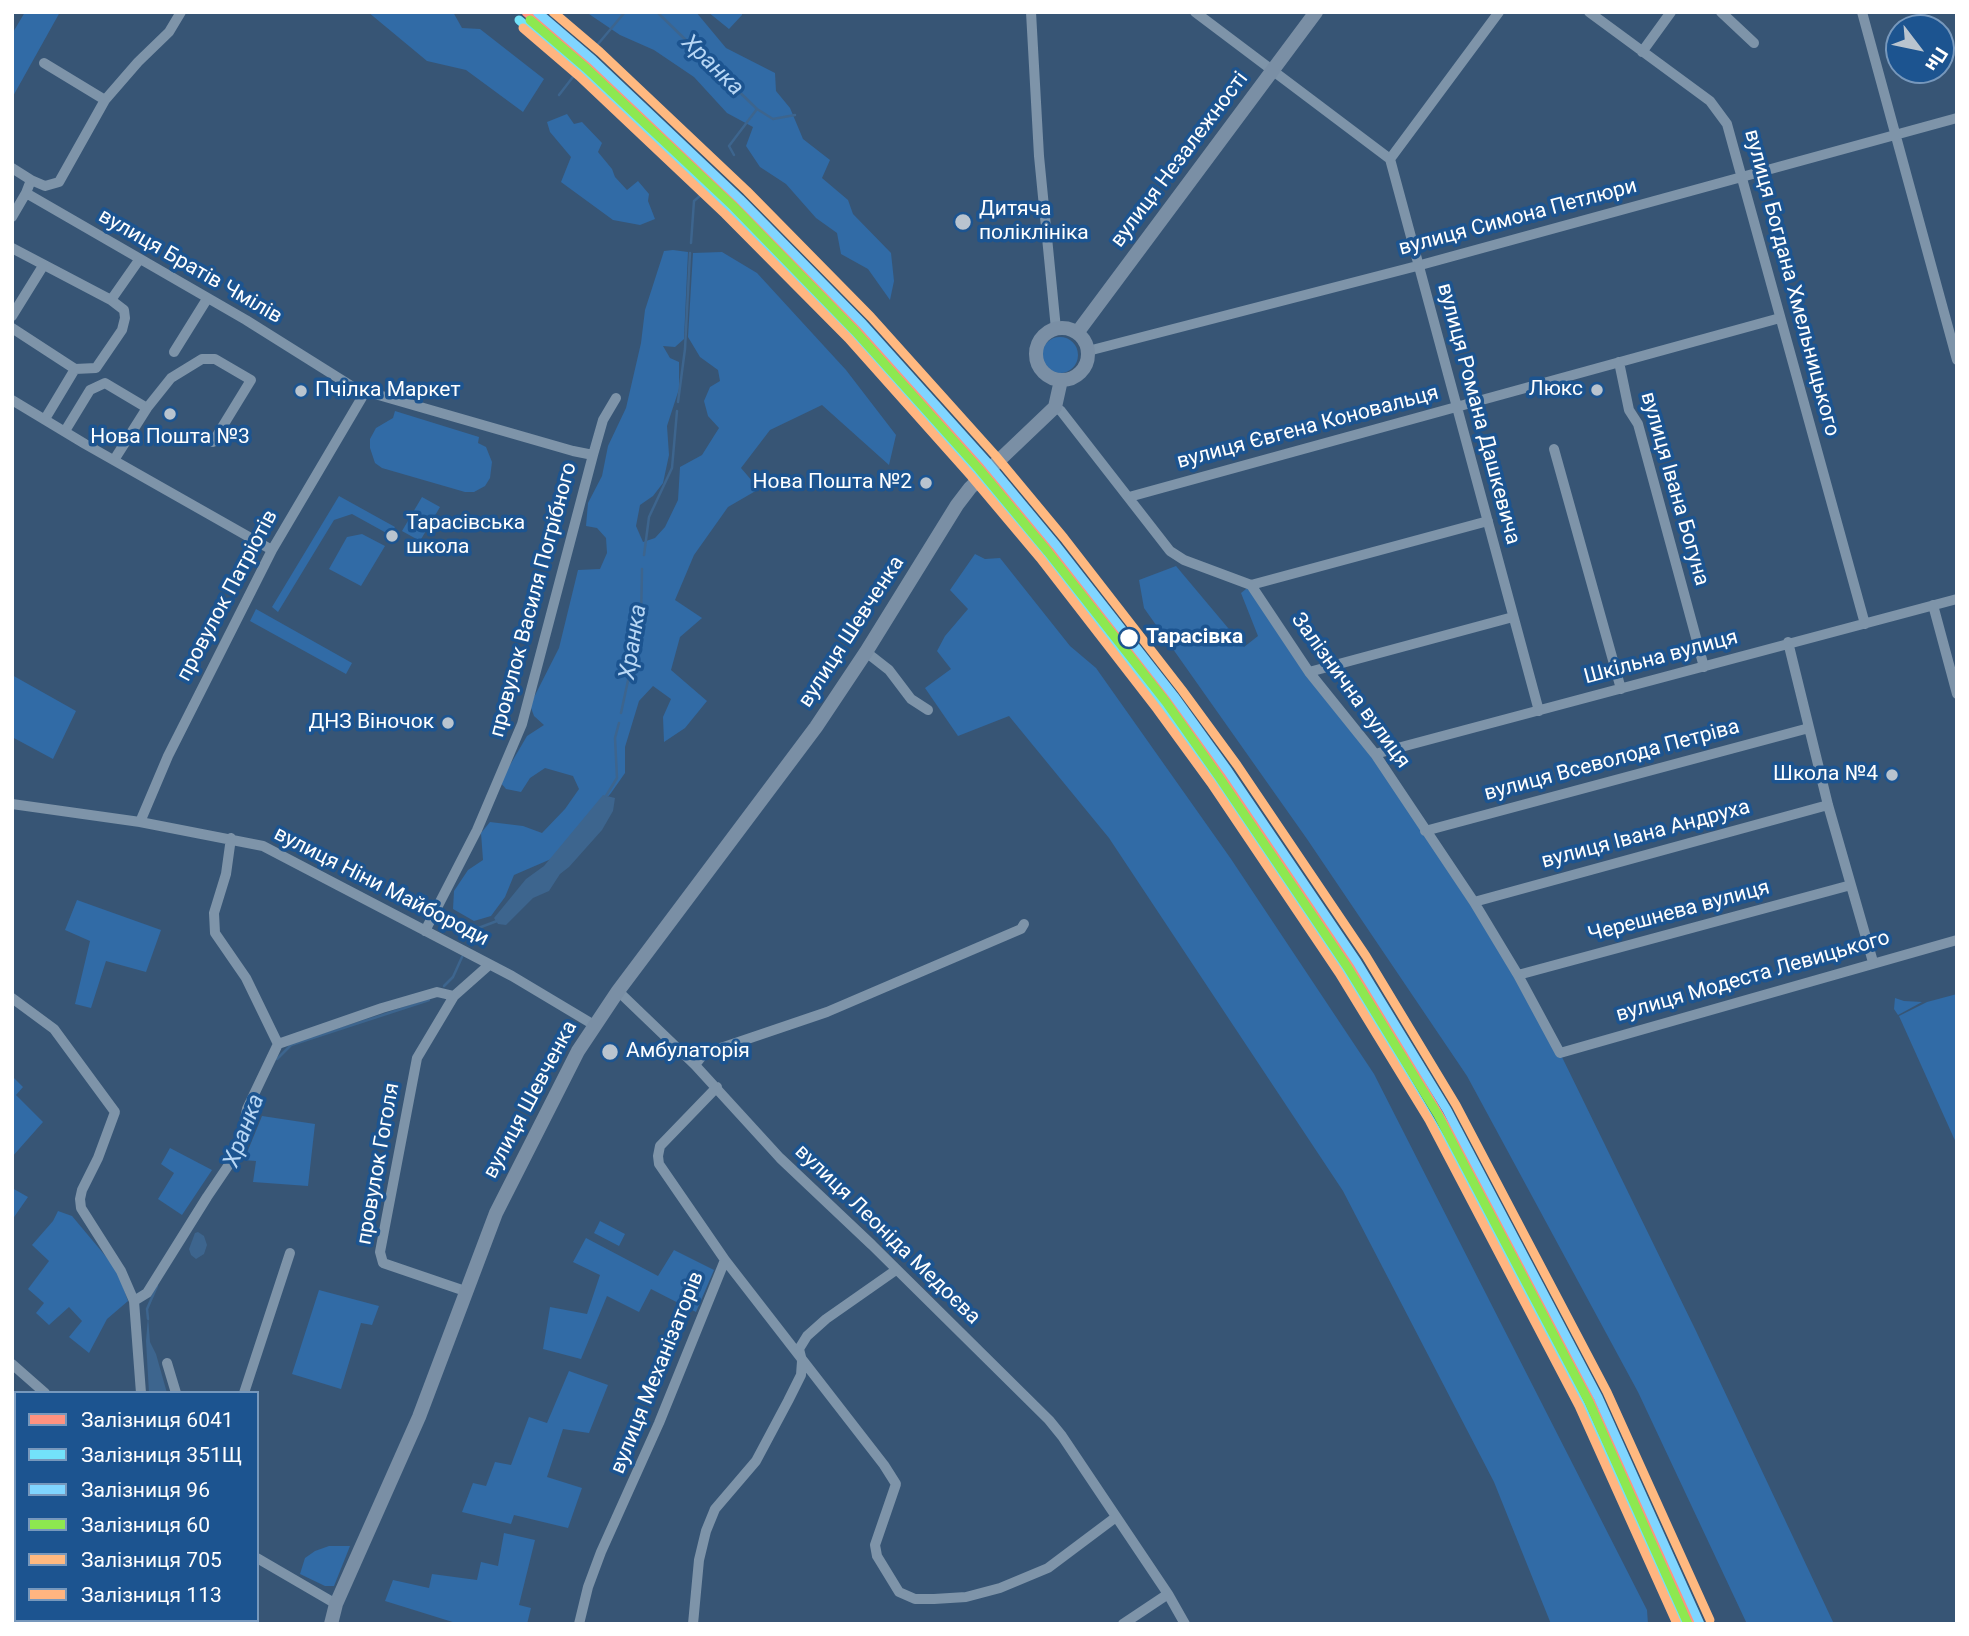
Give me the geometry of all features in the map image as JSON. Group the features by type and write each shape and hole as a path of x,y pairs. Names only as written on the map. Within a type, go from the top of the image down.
{"main road":[{"name":"вулиця Незалежності","path":"1077,333 1316,12"},
{"path":"1063,328 1077,333 1083,339 1087,351 1084,368 1078,375 1061,380 1047,376 1041,371 1035,357 1043,336 1063,328"},
{"path":"1055,407 1061,380"},
{"name":"вулиця Шевченка","path":"331,1624 336,1604 419,1416 496,1213 563,1077 618,991 816,727 970,488 1055,407"}],"street":[{"path":"12,168 44,186 59,182 105,100 169,32 181,12"},
{"path":"1031,12 1039,156 1056,329"},
{"path":"1195,12 1390,159 1499,12"},
{"name":"вулиця Богдана Хмельницького","path":"1590,12 1710,102 1727,124 1864,624"},
{"path":"1642,52 1671,12"},
{"path":"1721,12 1754,43"},
{"path":"1862,12 1957,360"},
{"path":"44,63 105,100"},
{"name":"вулиця Симона Петлюри","path":"1087,351 1417,266 1957,118"},
{"name":"вулиця Романа Дашкевича","path":"1390,159 1539,711"},
{"path":"12,217 31,180"},
{"name":"вулиця Братів Чмілів","path":"26,194 246,320 364,394"},
{"path":"12,248 111,300 124,310 125,318 122,330 96,368 75,369 12,328"},
{"path":"111,300 139,260"},
{"path":"12,316 43,266"},
{"path":"174,352 206,299"},
{"name":"вулиця Євгена Коновальця","path":"1129,497 1780,318"},
{"path":"114,460 147,408 171,378 202,359 215,359 251,380 213,442"},
{"name":"вулиця Івана Богуна","path":"1619,362 1629,410 1638,424 1704,667"},
{"path":"45,419 75,369"},
{"path":"65,431 90,390 105,383 147,408"},
{"name":"провулок Василя Погрібного","path":"364,394 375,394 573,451 593,454 522,724 477,830 425,931"},
{"name":"провулок Патріотів","path":"140,822 168,756 272,550 364,394"},
{"path":"593,454 603,420 616,398"},
{"path":"12,400 272,550"},
{"path":"1055,407 1061,411 1170,551 1184,561 1251,585 1488,520"},
{"path":"1554,449 1621,689"},
{"name":"Залізнична вулиця","path":"1251,585 1309,672 1375,754 1474,902 1518,975 1560,1053"},
{"name":"Шкільна вулиця","path":"1375,754 1957,599"},
{"path":"1933,606 1957,694"},
{"path":"1309,672 1513,617"},
{"path":"1788,642 1828,805 1873,962"},
{"path":"866,652 889,670 911,699 928,710"},
{"name":"вулиця Всеволода Петріва","path":"1425,831 1809,728"},
{"name":"вулиця Ніни Майбороди","path":"12,804 140,822 264,846 523,982 594,1025"},
{"name":"вулиця Івана Андруха","path":"1474,902 1828,805"},
{"path":"231,838 226,874 214,913 215,933 246,978 278,1044"},
{"name":"Черешнева вулиця","path":"1518,975 1851,885"},
{"path":"695,1065 702,1056 712,1051 827,1012 1021,929 1024,924"},
{"name":"вулиця Модеста Левицького","path":"1560,1053 1957,940"},
{"path":"134,1301 147,1293 228,1166 242,1136 247,1109 278,1044 382,1007 437,992 454,996 489,965"},
{"name":"вулиця Леоніда Медоєва","path":"618,991 717,1087 780,1158 1049,1420 1168,1594 1185,1624"},
{"name":"провулок Гоголя","path":"454,996 416,1058 380,1252 383,1263 466,1291"},
{"path":"12,998 54,1029 115,1112 98,1158 82,1190 81,1209 121,1271 134,1301 141,1391"},
{"name":"вулиця Механізаторів","path":"579,1624 588,1587 601,1552 632,1486 725,1260 659,1164 657,1156 660,1146 717,1087"},
{"path":"245,1391 290,1253"},
{"path":"725,1260 884,1465 896,1485 875,1545 877,1556 899,1592 915,1599 934,1599 966,1597 1000,1588 1048,1568 1116,1517"},
{"path":"693,1624 699,1559 715,1509 756,1461 801,1375 799,1349 807,1336 826,1319 895,1270"},
{"path":"167,1363 175,1391"},
{"path":"12,1364 43,1391"},
{"path":"259,1559 336,1604"},
{"path":"1123,1624 1168,1594"}],"shaded area":[{"path":"25,12 60,12 12,98 12,34"},
{"path":"368,12 453,12 462,28 480,29 544,79 523,112 466,70 427,61"},
{"path":"586,12 696,12 726,48 775,73 776,91 790,108 803,139 830,160 822,178 848,200 853,214 891,253 894,281 890,300 868,269 841,254 837,233 816,218 786,184 760,167 746,146 753,127 727,113 694,77 654,50 620,35"},
{"path":"708,12 742,12 742,15 729,29"},
{"path":"567,114 574,124 582,122 602,143 598,152 627,190 638,181 649,194 648,201 655,219 640,225 613,220 561,182 571,157 550,132 547,122"},
{"path":"664,251 688,252 684,339 675,347 663,346 670,358 679,362 679,389 667,426 669,455 663,483 653,496 640,505 636,526 643,542 655,538 665,527 678,500 680,467 702,455 719,428 708,416 704,401 710,387 720,381 718,370 700,357 688,337 693,253 722,252 757,273 846,370 896,435 889,465 822,405 770,430 741,468 759,489 728,507 694,555 675,600 702,618 680,637 671,670 707,701 685,728 664,742 663,717 671,699 653,686 639,701 625,747 625,773 611,793 558,856 514,875 505,897 491,916 474,921 453,909 454,891 468,870 483,860 481,833 490,822 523,826 542,833 565,809 579,789 573,776 545,768 530,778 521,792 506,789 500,782 527,736 544,725 534,716 530,705 559,648 578,570 600,569 607,553 606,538 597,528 586,526 588,503 602,476 608,446 626,408 641,343 645,310"},
{"path":"1060,337 1073,342 1078,355 1073,368 1060,373 1047,368 1042,355 1047,342"},
{"path":"395,411 479,437 478,443 486,447 492,462 490,478 485,486 474,492 465,492 382,468 375,463 370,439 376,428 393,418"},
{"path":"339,496 395,527 390,535 352,514 334,520 278,612 272,607"},
{"path":"422,497 440,507 420,541 402,531"},
{"path":"362,534 385,546 361,586 329,569 347,537"},
{"path":"975,554 985,559 1000,558 1070,646 1096,668 1231,859 1374,1074 1647,1610 1648,1624 1551,1624 1494,1482 1343,1191 1109,838 1009,716 958,736 925,688 951,669 937,651 945,636 968,609 950,590"},
{"path":"1176,566 1244,647 1258,636 1241,593 1251,585 1458,879 1560,1053 1696,1331 1834,1624 1747,1624 1638,1392 1467,1076 1307,839 1144,608 1139,580"},
{"path":"256,609 352,663 346,674 250,621"},
{"path":"12,675 76,711 53,759 12,737"},
{"path":"603,795 615,798 613,811 602,830 560,874 549,891 533,898 506,925 498,924 494,918 526,879 544,866"},
{"path":"77,900 161,930 146,972 106,961 91,1008 75,1004 90,941 65,930"},
{"path":"1957,994 1957,1145 1899,1016 1927,1002"},
{"path":"1895,998 1922,1002 1898,1015 1894,1009"},
{"path":"12,1076 23,1087 16,1095 43,1122 12,1157"},
{"path":"262,1116 315,1124 308,1186 253,1182 256,1161 244,1160"},
{"path":"170,1148 212,1170 182,1215 158,1199 174,1173 161,1164"},
{"path":"12,1188 28,1197 12,1220"},
{"path":"58,1211 72,1216 108,1259 118,1273 128,1301 107,1319 89,1353 69,1337 82,1321 69,1307 49,1325 36,1313 44,1303 28,1289 49,1261 32,1245 53,1221"},
{"path":"600,1221 625,1234 619,1246 594,1233"},
{"path":"195,1233 204,1236 207,1245 204,1254 196,1259 189,1249"},
{"path":"586,1238 658,1276 674,1250 714,1270 696,1312 651,1289 639,1312 607,1296 581,1359 543,1349 550,1307 587,1314 600,1275 573,1262"},
{"path":"319,1290 379,1306 372,1325 361,1323 341,1389 292,1374"},
{"path":"148,1317 150,1342 166,1391 149,1391 146,1341"},
{"path":"569,1371 608,1385 589,1433 563,1429 547,1477 582,1488 568,1528 514,1515 511,1524 462,1512 473,1483 486,1486 495,1462 511,1465 529,1417 547,1423"},
{"path":"12,1449 14,1506 12,1508"},
{"path":"504,1533 535,1540 519,1605 531,1608 527,1624 459,1624 385,1601 393,1580 429,1588 432,1574 477,1580 481,1562 498,1566"},
{"path":"329,1546 350,1546 334,1586 325,1586 300,1574 305,1558"}],"waterway":[{"path":"593,50 625,12"},
{"name":"Хранка","path":"657,12 757,109 773,119 795,115"},
{"path":"559,95 576,73"},
{"name":"Хранка","path":"734,155 729,146 757,109"},
{"name":"Хранка","path":"691,243 694,201 701,195"},
{"name":"Хранка","path":"678,402 685,349 690,253"},
{"name":"Хранка","path":"644,555 649,517 672,468 677,411"},
{"name":"Хранка","path":"621,713 641,620 642,569"},
{"name":"Хранка","path":"606,796 617,778 615,738 619,723"},
{"name":"Хранка","path":"470,935 473,930 497,921"},
{"name":"Хранка","path":"444,986 453,977 462,957"},
{"name":"Хранка","path":"277,1059 291,1045 429,1000"},
{"name":"Хранка","path":"148,1319 147,1309 157,1286"}],"rail line":[{"name":"6041","path":"526,12 585,62 733,200 857,327 983,466 1050,547 1125,641 1223,774 1352,966 1492,1205 1590,1400 1692,1624"},
{"name":"96","path":"537,12 593,60 740,199 863,324 987,462 1174,696 1357,962 1447,1110 1598,1397 1700,1624"},
{"name":"705","path":"553,12 600,52 747,191 871,317 995,455 1064,538 1237,765 1366,956 1456,1105 1607,1392 1710,1620"},
{"name":"351Щ","path":"519,20 578,70 726,208 849,334 975,473 1042,554 1117,647 1214,780 1343,972 1483,1210 1581,1405 1680,1624"},
{"name":"60","path":"530,20 586,68 733,206 855,331 979,469 1166,702 1348,968 1438,1115 1589,1402 1688,1624"},
{"name":"113","path":"523,28 579,76 725,214 848,338 1040,558 1211,783 1339,973 1429,1120 1579,1406 1677,1624"}],"place":[{"name":"Дитяча поліклініка","path":"963,222"},
{"name":"Люкс","path":"1597,390"},
{"name":"Пчілка Маркет","path":"301,391"},
{"name":"Нова Пошта №3","path":"170,414"},
{"name":"Нова Пошта №2","path":"926,483"},
{"name":"Тарасівська школа","path":"392,536"},
{"name":"Тарасівка","path":"1129,638"},
{"name":"ДНЗ Віночок","path":"448,723"},
{"name":"Школа №4","path":"1892,775"},
{"name":"Амбулаторія","path":"610,1052"}]}
